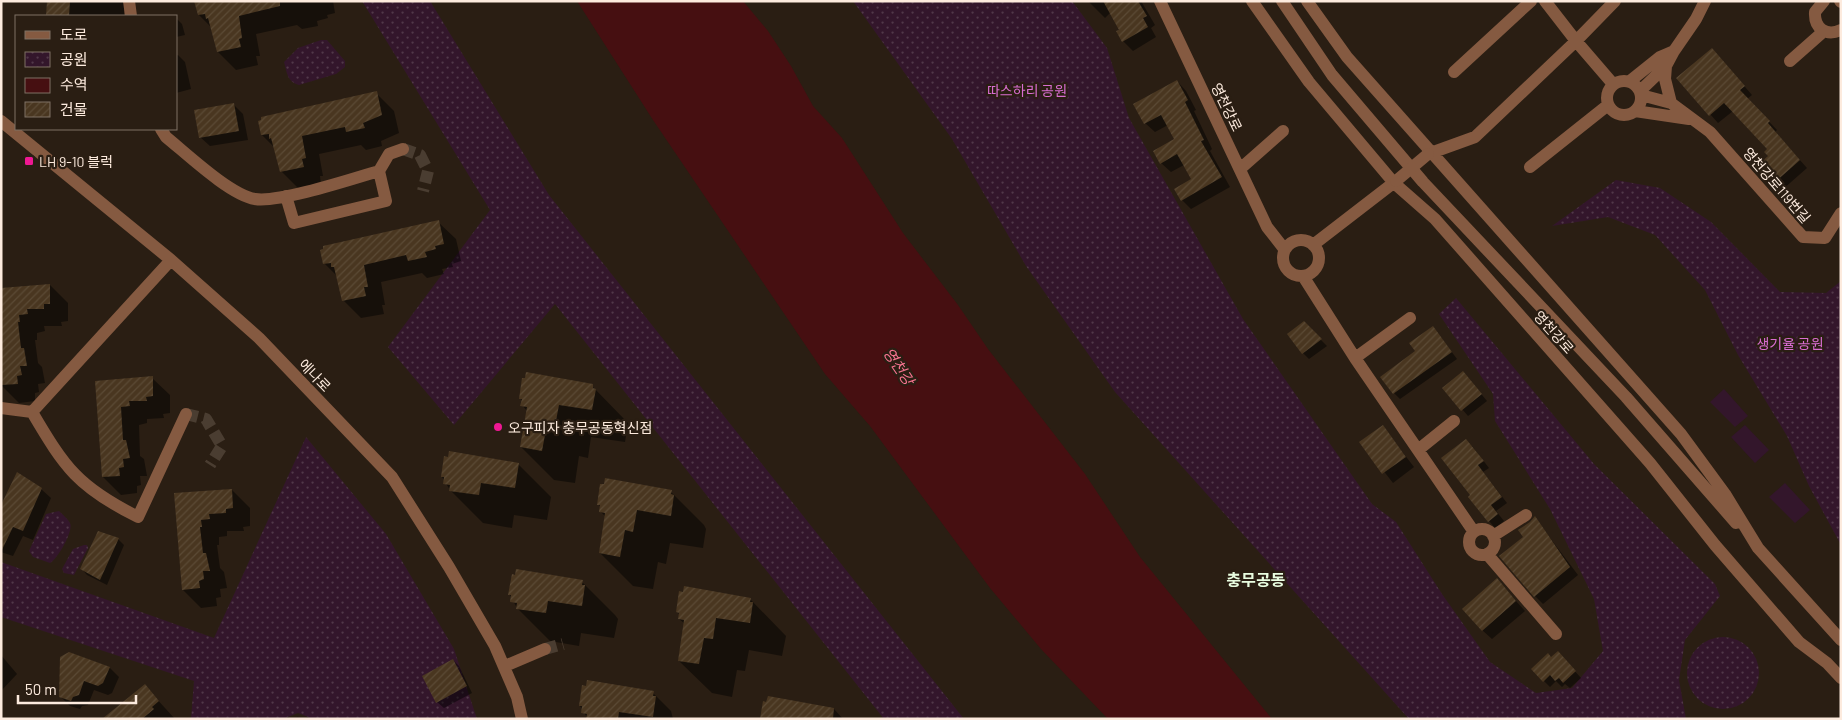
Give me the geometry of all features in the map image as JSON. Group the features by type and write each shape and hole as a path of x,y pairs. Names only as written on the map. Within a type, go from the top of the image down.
{"street":[{"path":"128,1 131,15"},
{"name":"영천강로","path":"1160,1 1267,227 1285,250 1285,265 1292,273 1303,276 1355,358 1474,532"},
{"name":"영천강로","path":"1252,1 1309,82 1395,182 1435,220 1630,440 1715,545 1799,642 1827,663 1841,678"},
{"name":"영천강로","path":"1282,1 1332,75 1424,182 1626,397 1841,640"},
{"name":"영천강로","path":"1307,1 1347,57 1429,153 1681,434 1726,494 1758,548"},
{"path":"1454,72 1531,1"},
{"path":"1545,1 1576,42 1613,84"},
{"path":"1313,245 1395,182 1429,153 1475,137 1576,42 1615,1"},
{"path":"1640,93 1666,66 1696,19 1704,1"},
{"path":"1824,1 1818,6 1814,18 1816,23 1824,31 1835,33 1841,30"},
{"path":"1790,61 1824,31"},
{"path":"1630,81 1660,57 1674,51"},
{"path":"1666,66 1665,79 1671,103"},
{"path":"1624,80 1630,81 1640,93 1641,101 1635,111 1629,114 1617,114 1608,105 1607,93 1613,84 1624,80"},
{"name":"영천강로119번길","path":"1640,93 1671,103 1689,119 1710,132 1803,237 1825,238 1841,213"},
{"path":"1530,167 1608,105"},
{"name":"영천강로119번길","path":"1635,111 1689,119"},
{"name":"에나로","path":"1,121 171,260 259,338 392,477 449,567 506,666 518,697 522,719"},
{"path":"162,130 166,137 240,193 255,199 286,196 379,171"},
{"path":"1240,169 1283,131"},
{"path":"286,196 294,222 386,201 379,171 389,154 403,149"},
{"path":"1285,250 1298,240 1313,245 1318,255 1316,266 1303,276"},
{"path":"32,412 171,260"},
{"path":"1355,358 1410,318"},
{"path":"1,408 32,412"},
{"path":"32,412 56,454 80,482 107,501 138,517 186,414"},
{"path":"1418,450 1454,421"},
{"path":"1493,536 1526,515"},
{"path":"1485,530 1493,536 1493,549 1487,554 1479,555 1470,547 1469,539 1474,532 1485,530"},
{"path":"1487,554 1556,634"},
{"path":"506,666 545,649"}],"green space":[{"path":"362,1 430,1 549,195 964,719 884,719 555,304 454,425 388,347 490,210"},
{"name":"따스하리 공원","path":"853,1 1072,1 1107,48 1129,118 1243,319 1372,504 1396,522 1442,594 1490,662 1536,693 1572,688 1603,651 1594,599 1550,509 1495,421 1493,394 1439,314 1456,298 1594,464 1715,584 1720,596 1685,640 1679,680 1686,719 1409,719 1115,392 1026,266 952,139"},
{"path":"321,40 327,40 345,61 345,67 336,74 299,85 295,84 288,76 284,62 298,48"},
{"name":"생기율 공원","path":"1616,180 1660,188 1711,222 1780,292 1826,293 1841,281 1841,545 1809,486 1787,436 1738,355 1705,290 1655,235 1608,217 1552,226"},
{"path":"1724,389 1748,416 1735,427 1710,402"},
{"path":"1745,425 1769,450 1755,463 1731,437"},
{"path":"306,437 386,534 454,649 477,719 313,719 298,713 283,719 191,719 194,681 1,617 1,562 214,638"},
{"path":"1785,483 1810,510 1795,523 1769,497"},
{"path":"59,511 70,523 71,527 64,545 57,557 50,563 33,557 29,551 46,514"},
{"path":"87,545 88,548 74,575 64,573 62,569 73,549"},
{"path":"1723,637 1743,643 1753,653 1759,673 1753,693 1743,703 1723,709 1703,703 1693,693 1687,673 1693,653 1703,643"}],"water":[{"name":"영천강","path":"577,1 743,1 768,31 791,66 813,106 842,138 903,233 958,305 988,349 1085,474 1140,557 1272,719 1108,719 1041,649 990,588 870,426 825,374 653,120"}],"building":[{"path":"47,1 70,1 69,15 46,15"},
{"path":"194,1 280,1 280,6 239,16 242,38 239,39 241,47 217,52 208,18 206,19 205,14 198,15"},
{"path":"1103,1 1138,1 1147,16 1143,18 1148,27 1122,42 1116,31 1119,30"},
{"path":"1712,48 1745,86 1740,90 1770,121 1768,123 1800,160 1774,183 1758,165 1768,156 1764,152 1767,149 1724,103 1709,116 1676,78"},
{"path":"1177,80 1188,100 1185,102 1204,140 1201,141 1222,177 1181,201 1174,189 1191,179 1177,154 1160,164 1153,151 1174,139 1161,115 1144,124 1133,104"},
{"path":"377,91 382,115 363,123 365,128 346,132 345,127 302,136 306,158 302,159 304,167 280,172 269,134 261,135 258,121 261,120 261,117"},
{"path":"234,103 239,131 199,138 194,110"},
{"path":"439,220 444,244 435,246 436,249 425,252 427,257 408,261 406,255 364,265 368,287 364,287 366,296 342,301 334,267 331,267 331,263 323,264 320,250 323,249 323,246"},
{"path":"50,284 50,304 44,304 44,309 27,309 28,314 19,315 21,348 24,348 27,366 20,366 22,375 17,376 18,384 1,385 1,288"},
{"path":"1304,321 1322,339 1302,354 1287,334"},
{"path":"1433,326 1452,352 1393,394 1380,377 1415,351 1409,343"},
{"path":"1463,371 1482,394 1461,411 1442,388"},
{"path":"526,372 593,384 593,388 596,389 592,410 559,405 555,426 547,424 542,451 520,447 527,407 520,406 522,399 519,399 522,378 525,378"},
{"path":"153,376 153,396 146,397 147,401 129,401 130,406 121,407 123,440 126,440 130,458 123,459 124,467 119,468 120,476 102,477 95,381"},
{"path":"1383,425 1406,457 1382,474 1359,442"},
{"path":"1466,439 1484,461 1478,465 1502,497 1491,505 1498,514 1488,522 1441,458"},
{"path":"449,451 519,463 515,488 481,483 479,495 449,491 450,485 443,484 444,477 441,477 444,456 448,457"},
{"path":"17,472 42,488 23,531 13,527 1,552 1,505"},
{"path":"605,478 672,490 671,494 674,495 671,516 637,510 633,532 625,530 620,557 599,553 605,513 599,512 600,505 597,505 600,484 604,484"},
{"path":"232,489 233,508 226,509 226,513 209,514 210,519 201,520 203,553 206,553 210,571 203,571 204,579 199,581 200,588 182,590 174,493"},
{"path":"1535,516 1570,567 1534,597 1499,556 1523,537 1518,530"},
{"path":"98,531 119,538 100,580 80,569"},
{"path":"516,569 583,580 582,585 585,585 582,606 548,601 546,613 516,609 517,603 510,602 511,595 508,595 512,574 515,575"},
{"path":"1497,578 1516,601 1482,631 1462,609"},
{"path":"684,586 751,598 750,602 753,602 750,623 716,618 713,639 704,638 699,664 678,661 684,620 678,619 679,613 676,612 679,591 683,592"},
{"path":"1558,651 1576,671 1563,683 1559,678 1555,681 1550,675 1543,682 1531,669 1548,653 1551,657"},
{"path":"69,652 110,667 103,683 98,686 84,681 79,695 73,697 71,701 59,697 60,657"},
{"path":"453,659 467,686 436,703 422,676"},
{"path":"587,680 654,691 653,696 656,696 653,717 619,712 618,719 586,719 587,714 581,713 582,706 579,706 582,685 586,686"},
{"path":"145,684 159,701 152,707 154,709 142,719 102,719"},
{"path":"768,696 834,708 833,719 760,719 763,701 766,702"}],"tunnel":[{"path":"403,149 420,155 428,171 423,191"},
{"path":"186,414 206,419 222,446 210,465"},
{"path":"545,649 563,644"}],"place":[{"name":"LH 9-10 블럭","path":"29,161"},
{"name":"오구피자 충무공동혁신점","path":"498,427"}],"district":[{"name":"충무공동","path":"1256,579"}]}
